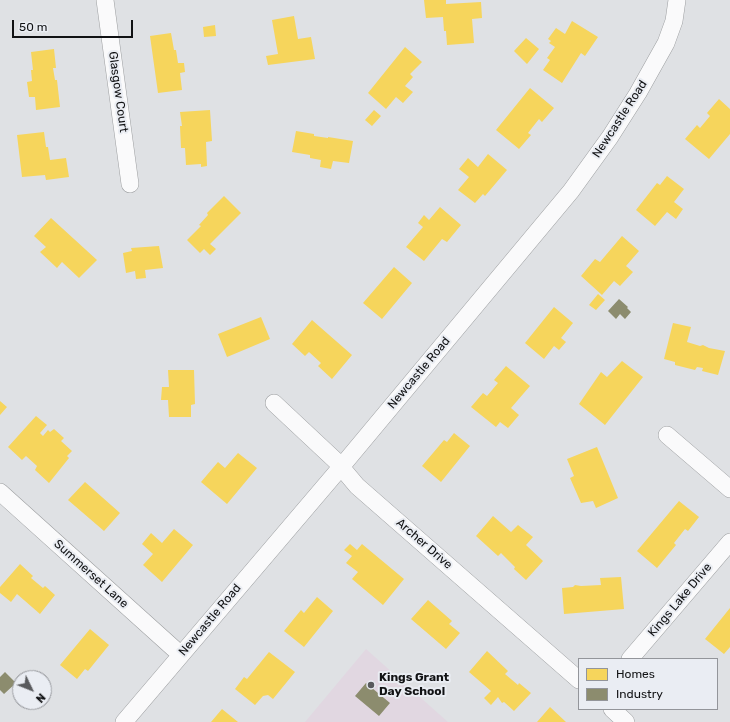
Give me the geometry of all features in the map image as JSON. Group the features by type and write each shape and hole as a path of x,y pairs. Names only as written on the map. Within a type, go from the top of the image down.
{"street":[{"name":"Glasgow Court","path":"105,0 130,184"},
{"name":"Newcastle Road","path":"124,722 530,242 580,179 610,137 638,93 666,43 674,21 677,0"},
{"name":"Archer Drive","path":"274,403 341,467 357,486 578,679"},
{"path":"667,435 730,489"},
{"name":"Summerset Lane","path":"0,492 181,655"},
{"name":"Kings Lake Drive","path":"631,658 730,542"},
{"path":"613,710 626,722"}],"shaded area":[{"name":"Kings Grant Day School","path":"366,649 448,722 305,722"}],"building: Homes":[{"path":"424,0 446,0 446,4 481,2 482,18 472,19 474,43 447,45 443,17 426,18"},
{"path":"294,16 298,39 311,37 315,59 268,65 266,56 278,54 272,20"},
{"path":"572,21 598,37 585,56 581,53 562,83 543,70 550,60 547,58 555,47 549,43 551,41 548,39 556,28 565,34"},
{"path":"215,25 216,36 204,37 203,27"},
{"path":"171,33 178,63 184,63 185,72 180,73 182,90 158,93 150,36"},
{"path":"526,38 539,49 527,64 514,51"},
{"path":"405,47 422,62 410,74 413,77 405,86 413,92 403,103 396,97 386,109 368,93"},
{"path":"54,49 56,68 53,68 55,80 57,80 60,107 36,110 35,97 29,97 27,82 32,81 31,70 33,70 31,52"},
{"path":"530,88 554,108 542,122 539,119 528,133 531,135 519,149 496,130"},
{"path":"719,99 730,109 730,134 709,159 685,139 697,125 700,128 710,116 707,113"},
{"path":"210,110 212,141 206,142 207,166 201,167 201,164 186,165 185,148 181,148 180,126 182,126 180,112"},
{"path":"374,110 381,116 372,126 365,120"},
{"path":"296,131 314,134 314,136 353,141 349,163 333,161 331,169 320,167 321,160 310,158 310,155 292,152"},
{"path":"44,132 50,160 66,158 69,177 46,180 45,175 22,177 17,135"},
{"path":"488,154 507,170 485,196 483,194 475,203 458,190 469,177 459,169 468,158 478,167"},
{"path":"667,176 684,189 674,202 683,209 676,219 667,212 655,226 636,210 657,183 660,185"},
{"path":"224,196 241,213 210,244 216,249 210,255 204,249 200,253 187,240 201,226 199,225 208,215 207,213"},
{"path":"440,207 461,225 447,242 442,239 424,261 406,247 423,227 418,223 424,215 429,220"},
{"path":"51,218 97,260 79,278 62,262 57,268 40,252 46,247 34,236"},
{"path":"622,236 639,251 626,266 633,272 620,286 614,281 602,295 581,276 595,259 600,262"},
{"path":"159,246 163,268 145,270 146,278 136,279 135,271 126,273 123,253 132,251 131,248"},
{"path":"394,267 412,283 382,319 363,303"},
{"path":"598,294 605,300 596,310 589,305"},
{"path":"554,307 573,323 561,338 566,342 559,350 554,346 544,359 525,343"},
{"path":"261,317 270,339 227,357 218,334"},
{"path":"312,320 352,355 332,379 318,366 321,363 309,352 305,356 292,344"},
{"path":"673,323 691,327 687,342 725,351 718,375 702,371 703,368 697,367 695,370 675,365 675,362 664,359"},
{"path":"622,361 643,377 605,425 579,404 601,372 607,377"},
{"path":"506,366 530,386 511,408 519,415 508,428 500,422 496,427 471,407 483,393 487,396 498,383 494,380"},
{"path":"168,370 194,370 195,404 191,405 191,417 169,417 168,400 161,400 162,387 169,387"},
{"path":"0,401 7,407 0,415"},
{"path":"36,416 47,425 40,433 43,436 48,430 50,432 54,429 64,438 61,441 72,451 67,456 69,458 49,483 35,470 37,466 26,456 22,460 8,447"},
{"path":"454,433 470,446 441,482 422,466 444,440 447,442"},
{"path":"597,447 618,498 596,508 593,501 581,503 570,478 574,476 567,459"},
{"path":"238,453 257,468 227,504 201,482 218,462 225,468"},
{"path":"85,482 120,513 104,531 68,500"},
{"path":"679,501 699,517 688,531 685,529 674,543 676,545 657,568 637,551"},
{"path":"493,516 511,532 518,525 533,537 526,545 543,561 526,580 514,569 515,567 501,553 498,556 476,536"},
{"path":"174,529 193,545 162,582 143,565 153,554 142,544 151,533 162,543"},
{"path":"350,544 357,550 362,544 404,579 383,605 352,579 358,572 346,563 352,556 344,550"},
{"path":"20,564 33,576 31,578 43,588 45,586 55,595 40,614 17,594 11,602 0,593 0,587"},
{"path":"621,577 624,609 564,614 562,588 573,587 575,585 601,585 600,578"},
{"path":"317,597 333,611 304,647 284,631 301,610 304,613"},
{"path":"428,600 452,621 449,624 460,633 446,649 411,619"},
{"path":"730,608 730,647 724,654 705,639"},
{"path":"90,629 109,645 88,671 85,669 77,679 60,665"},
{"path":"487,651 508,671 505,674 518,685 519,683 531,693 514,711 504,702 502,703 498,697 491,705 484,698 491,691 469,672"},
{"path":"269,652 295,672 273,699 268,695 263,696 255,705 235,689 244,677 247,679"},
{"path":"550,707 566,722 537,722"},
{"path":"222,709 238,722 211,722"}],"building: Industry":[{"path":"619,299 631,312 625,319 620,314 616,319 608,311"},
{"path":"5,672 12,679 12,687 4,694 0,690 0,677"},
{"path":"366,683 390,703 379,716 355,696"}],"place":[{"name":"Kings Grant Day School","path":"371,685"}]}
